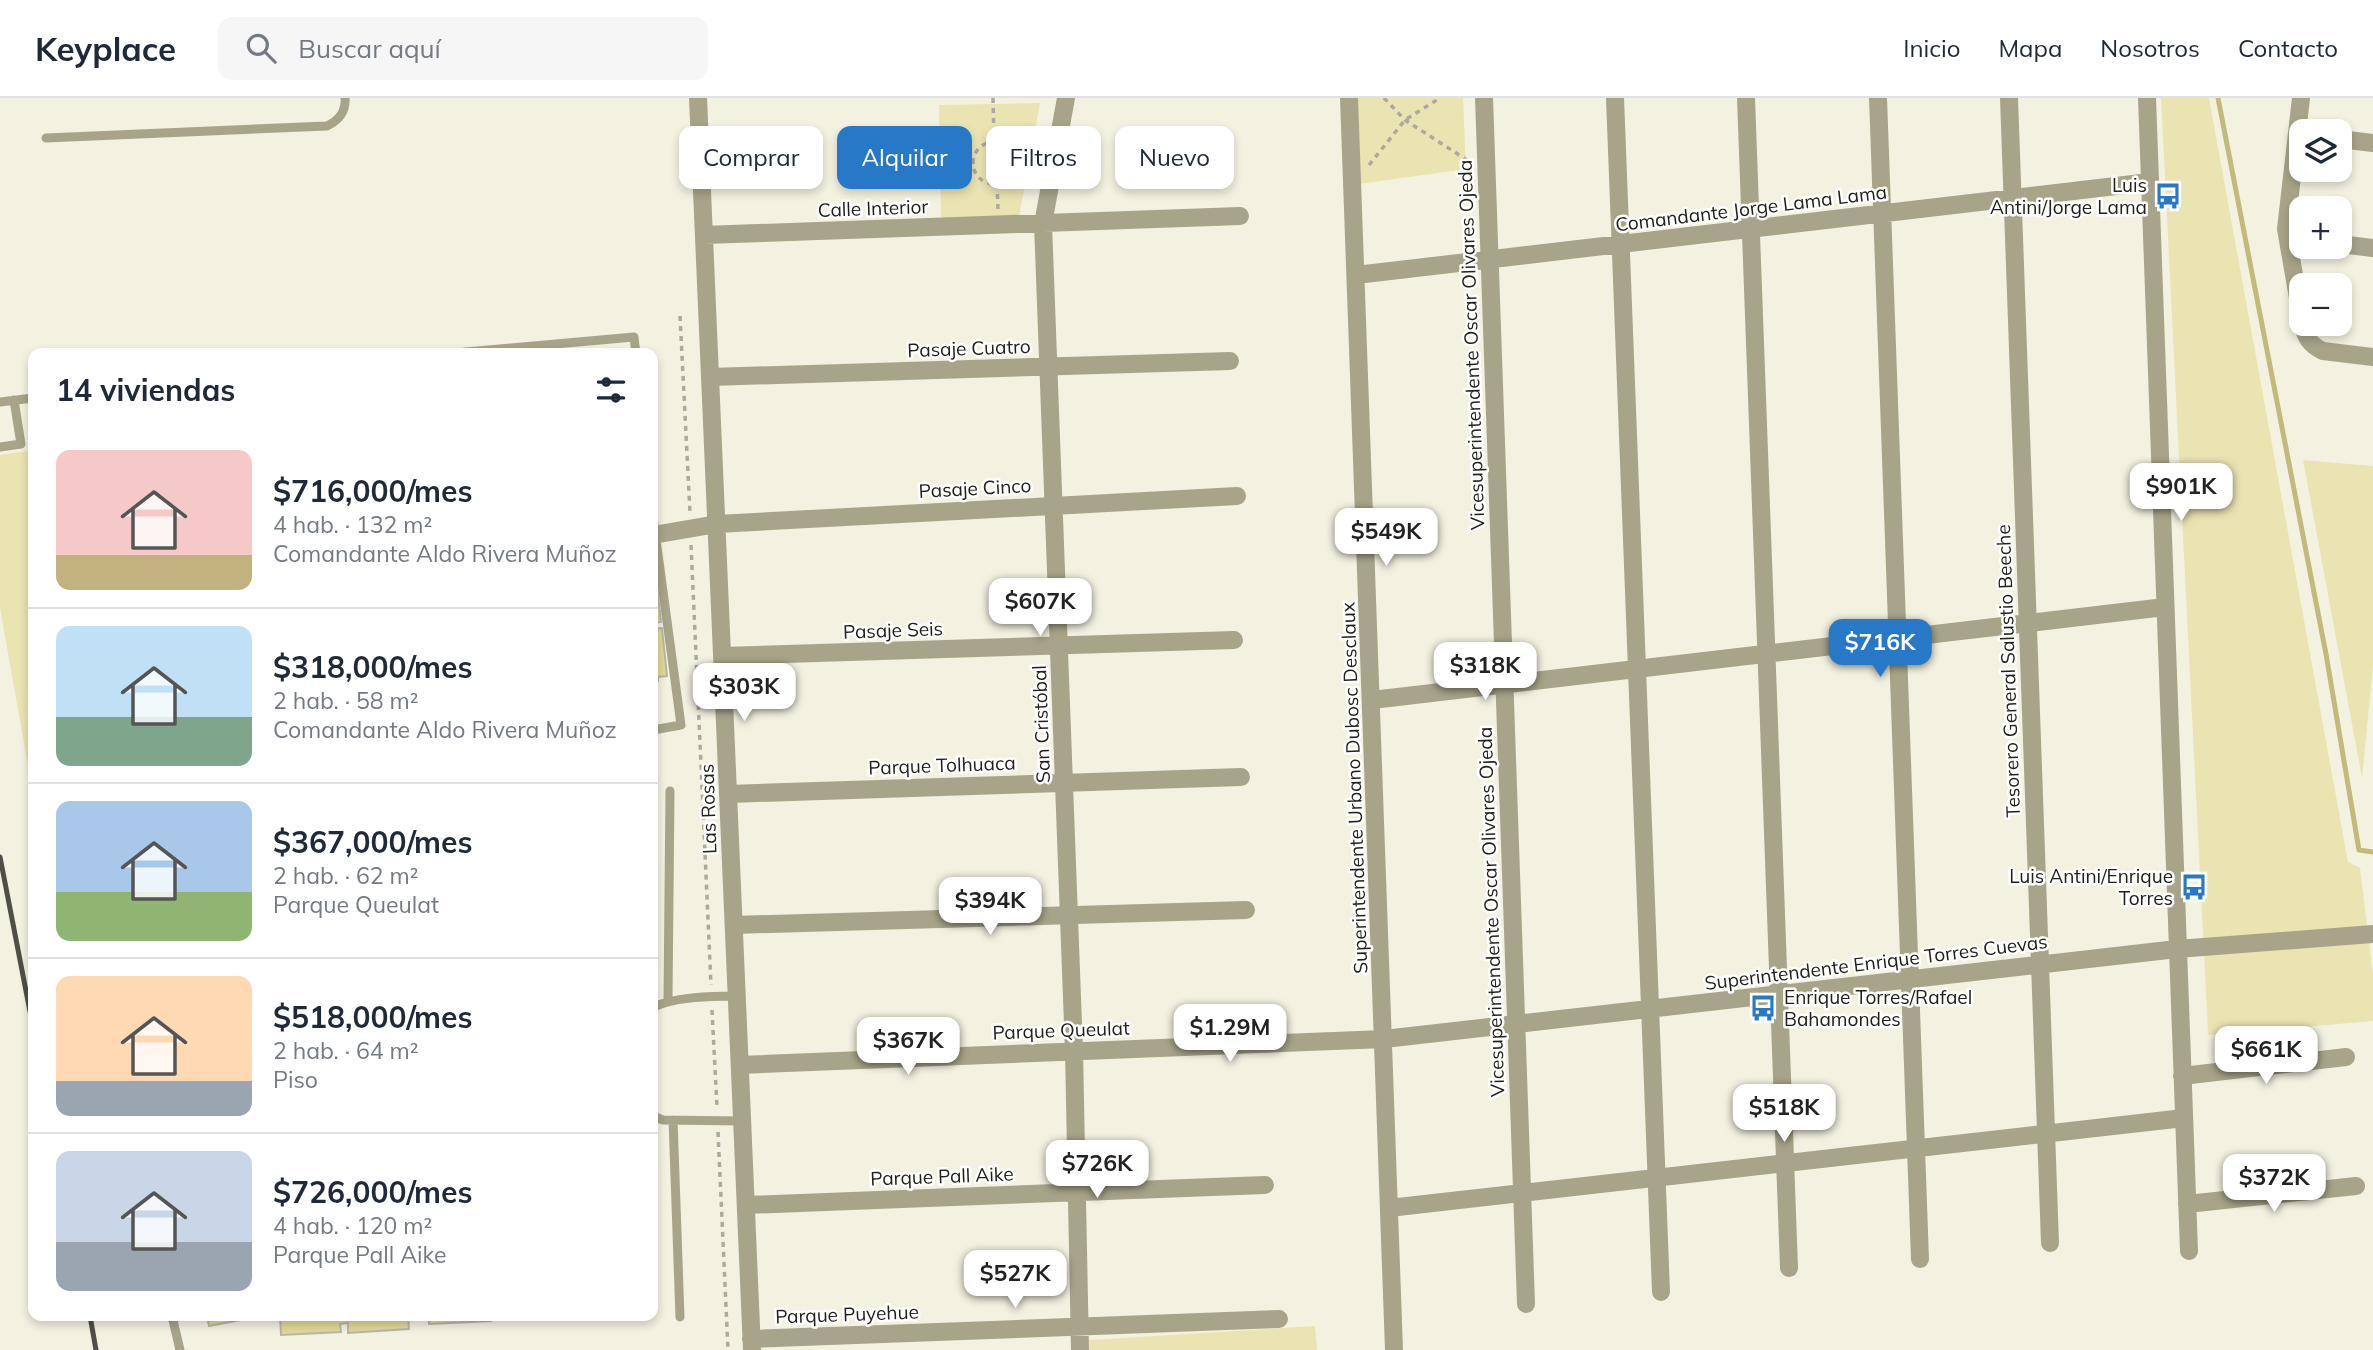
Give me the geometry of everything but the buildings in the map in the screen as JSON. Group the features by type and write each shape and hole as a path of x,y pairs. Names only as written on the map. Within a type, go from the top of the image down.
{"street":[{"name":"Las Rosas","path":"698,98 752,1344"},
{"name":"San Cristóbal","path":"1066,98 1043,224 1074,1051 1080,1350"},
{"name":"Superintendente Urbano Dubosc Desclaux","path":"1349,98 1394,1350"},
{"name":"Vicesuperintendente Oscar Olivares Ojeda","path":"1484,98 1526,1304"},
{"path":"1615,98 1661,1292"},
{"path":"1746,98 1789,1268"},
{"path":"1878,98 1920,1259"},
{"name":"Tesorero General Salustio Beeche","path":"2009,98 2050,1243"},
{"path":"2147,98 2189,1251"},
{"path":"2300,119 2301,98"},
{"path":"2352,140 2373,143"},
{"name":"Comandante Jorge Lama Lama","path":"1356,275 2150,182"},
{"path":"2289,199 2286,218 2289,226"},
{"name":"Calle Interior","path":"704,235 1240,216"},
{"path":"2352,245 2373,248"},
{"path":"2306,336 2322,351 2373,356"},
{"name":"Pasaje Cuatro","path":"710,377 1230,361"},
{"name":"Pasaje Cinco","path":"658,529 1237,496"},
{"path":"1372,700 2165,607"},
{"name":"Pasaje Seis","path":"722,656 1234,640"},
{"name":"Parque Tolhuaca","path":"728,793 1241,777"},
{"path":"734,925 1246,910"},
{"name":"Superintendente Enrique Torres Cuevas","path":"1384,1039 2177,948 2373,933"},
{"name":"Parque Queulat","path":"740,1065 1384,1039"},
{"path":"2182,1076 2346,1057"},
{"path":"1390,1208 2184,1118"},
{"name":"Parque Pall Aike","path":"746,1205 1265,1185"},
{"path":"2187,1204 2356,1186"},
{"name":"Parque Puyehue","path":"752,1344 1279,1319"}],"lane":[{"path":"46,138 327,126 334,123 343,112 345,98"},
{"path":"514,348 634,337 635,348"},
{"path":"0,402 28,399"},
{"path":"0,447 21,444 14,400"},
{"path":"658,564 681,725 658,729"},
{"path":"668,1000 670,790"},
{"path":"658,1005 668,1000 737,996"},
{"path":"658,1118 663,1121 742,1121"},
{"path":"673,1120 680,1317"},
{"path":"173,1321 180,1350"}],"path":[{"path":"993,98 994,126"},
{"path":"1384,98 1405,120 1486,172"},
{"path":"1353,185 1405,120 1440,98"},
{"path":"986,145 976,151 972,164 978,177 986,182"},
{"path":"997,189 999,225"},
{"path":"680,316 728,1350"}],"shaded area":[{"path":"1354,98 1463,98 1466,169 1359,184"},
{"path":"2161,98 2209,98 2348,862 2360,868 2373,975 2373,1021 2208,1035"},
{"path":"1040,103 1036,126 986,126 986,189 1024,189 1019,217 941,219 940,189 972,189 972,126 939,126 939,105"},
{"path":"27,451 28,456 28,766 0,608 0,455"},
{"path":"2303,460 2373,466 2373,666 2362,778"},
{"path":"1315,1326 1317,1350 1089,1350 1089,1340"}],"waterway":[{"path":"2218,98 2326,654 2359,850 2373,852"}],"railway":[{"path":"0,857 28,1001"},
{"path":"91,1321 96,1350"}],"place":[{"name":"Luis Antini/Jorge Lama","path":"2168,196"},
{"name":"Luis Antini/Enrique Torres","path":"2194,887"},
{"name":"Enrique Torres/Rafael Bahamondes","path":"1763,1008"}]}
